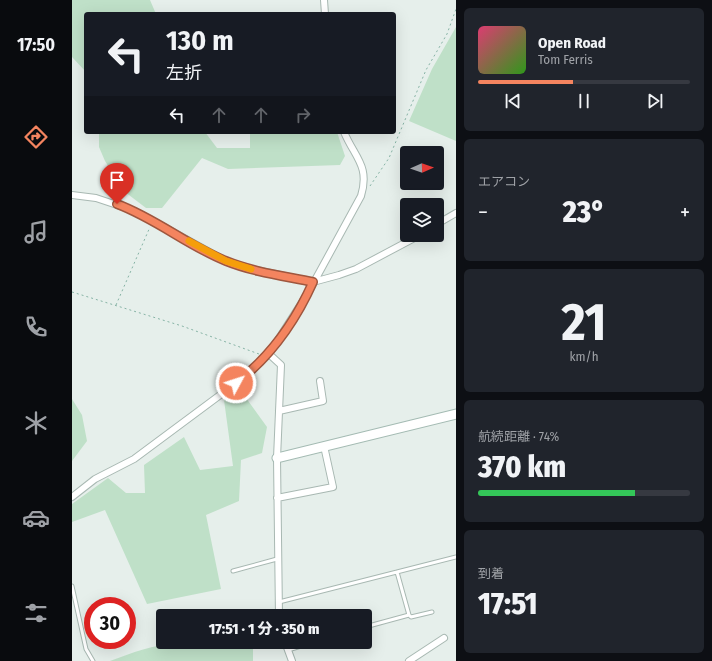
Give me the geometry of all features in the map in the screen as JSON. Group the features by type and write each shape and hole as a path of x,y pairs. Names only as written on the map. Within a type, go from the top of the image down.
{"street":[{"path":"324,0 325,12"},
{"path":"72,497 95,479 134,459 231,387 267,355 296,313 362,191 365,182 364,172 345,134"},
{"path":"72,195 106,201 153,220 226,261 252,269 313,282 356,269 407,242"},
{"path":"444,220 456,213"},
{"path":"267,355 281,365 277,458 278,609"},
{"path":"279,411 324,401 320,381"},
{"path":"277,458 456,414"},
{"path":"277,498 333,487 324,446"},
{"path":"409,661 444,638"},
{"path":"288,650 292,661"}],"lane":[{"path":"277,602 456,558"},
{"path":"233,571 277,559"},
{"path":"397,572 409,615"},
{"path":"72,586 86,649 93,661"},
{"path":"372,625 409,615 411,617 415,617 432,612"}],"path":[{"path":"362,191 371,185 389,158 426,70 447,34 456,9"},
{"path":"116,305 153,220"},
{"path":"72,292 182,326 267,355"}],"green space":[{"path":"72,0 150,0 155,12 84,12 84,70 72,57"},
{"path":"456,27 456,141 409,121 432,69"},
{"path":"99,134 206,134 217,148 250,148 250,134 338,134 345,156 340,165 228,169 202,158 162,208 146,208 125,192 105,161 99,147"},
{"path":"241,391 267,427 262,453 241,460 239,501 206,515 221,589 147,604 105,510 72,522 72,504 108,478 126,493 145,493 144,465 184,437 200,470 233,466 224,400"},
{"path":"72,399 82,415 87,441 72,461"},
{"path":"156,647 156,649 253,649 253,661 110,661"}],"slow traffic":[{"path":"189,241 226,261 251,269"}],"route":[{"path":"117,204 146,216 226,261 252,269 313,282 308,294 269,354 247,375 236,383"}]}
